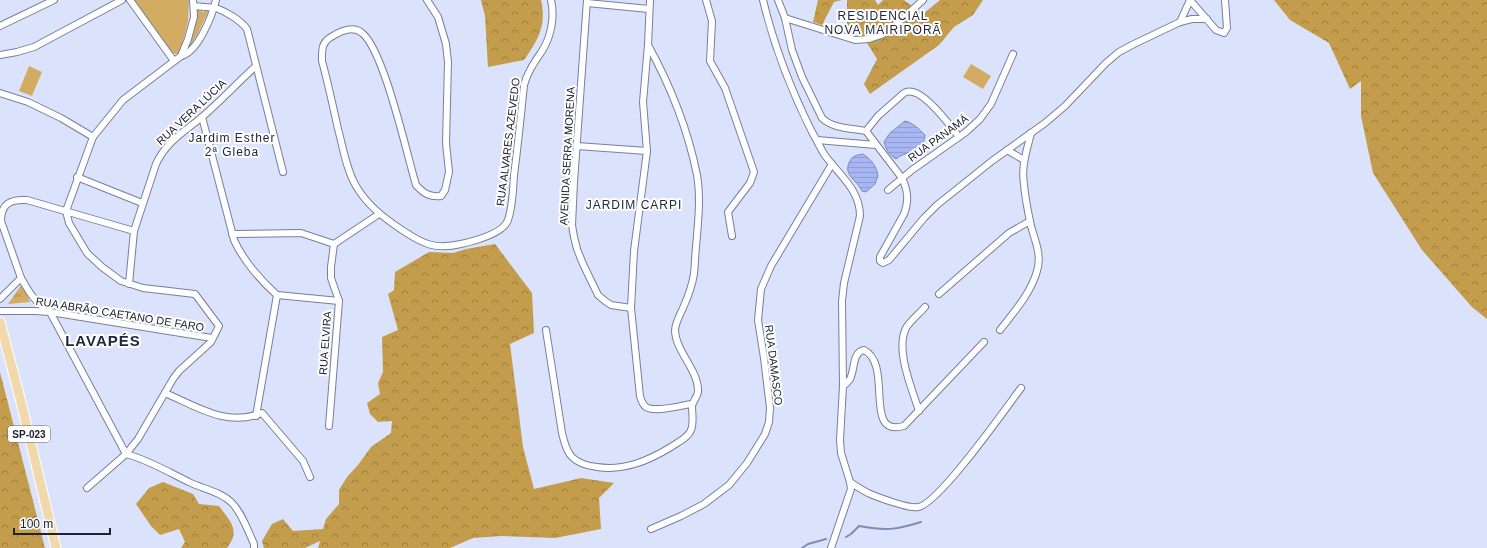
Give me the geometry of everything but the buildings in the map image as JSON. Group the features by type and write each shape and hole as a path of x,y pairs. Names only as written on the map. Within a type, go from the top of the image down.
{"main road":[{"name":"SP-023","path":"0,322 23,409 56,548"}],"street":[{"path":"0,26 54,0"},
{"path":"0,55 34,47 122,0"},
{"path":"130,0 174,61"},
{"path":"87,488 126,454 138,439 179,371 211,342 219,326 195,294 142,288 121,281 115,277 87,253 69,223 66,211 77,177 93,138 124,100 174,61 187,54 197,43 214,8 216,0"},
{"name":"RUA ALVARES AZEVEDO","path":"427,0 438,17 446,44 448,62 446,143 449,172 445,190 441,196 431,197 422,192 416,185 386,80 377,56 362,32 350,29 340,32 326,41 322,51 322,61 351,174 362,195 379,214 421,242 440,247 469,242 501,229 508,220 512,199 524,85 530,68 541,52 549,36 553,16 551,0"},
{"path":"650,0 644,102 647,151 634,251 631,308 634,344 640,396 646,407 652,409 692,404"},
{"path":"706,0 712,21 710,61 727,93 754,172 750,182 728,212 732,236"},
{"path":"763,0 768,19 796,100 817,140 832,164 855,193 860,207 860,216 847,269 842,301 843,386 840,440 844,464 850,482 849,497 831,548"},
{"path":"778,0 785,18 792,50 817,110 822,118 833,126 866,131 902,178 907,191 906,208 880,257 880,261 883,263 889,260 924,218 937,205 1065,106 1106,63 1119,52 1180,22 1192,19 1208,19"},
{"path":"785,18 855,40 869,40 888,31 923,0"},
{"path":"1180,22 1190,0 1216,30 1221,33 1226,31 1225,0"},
{"path":"587,1 649,9"},
{"name":"AVENIDA SERRA MORENA","path":"587,1 572,225 577,249 591,283 598,295 604,301 612,305 631,308"},
{"path":"181,56 191,30 194,16 193,3 214,8 237,20 247,29 283,172"},
{"path":"546,330 560,425 566,447 572,457 581,464 614,469 625,467 648,459 681,441 687,436 692,427 692,404 698,394 698,388 696,380 679,345 675,331 678,319 689,293 694,274 698,222 697,176 671,91 662,70 648,45"},
{"name":"RUA PANAMÁ","path":"888,190 902,178 959,137 980,119 987,111 1013,54"},
{"name":"RUA VERA LÚCIA","path":"129,284 134,231 142,203 160,156 175,138 202,117 256,66"},
{"path":"866,131 878,116 908,91 919,94 933,107 959,137"},
{"path":"0,93 28,102 61,118 93,138"},
{"path":"202,117 232,234 241,253 267,287 277,295 256,416"},
{"path":"1000,330 1024,298 1038,270 1038,247 1030,221 1024,183 1024,160 1031,133"},
{"path":"817,140 876,145"},
{"path":"577,146 647,151"},
{"path":"1007,150 1024,160"},
{"name":"RUA DAMASCO","path":"651,529 704,504 729,485 747,463 765,434 769,422 770,408 758,320 761,289 771,266 832,164"},
{"path":"77,177 142,203"},
{"path":"134,231 27,200 10,202 4,207 1,213 1,221 21,278 32,297 39,305 50,312 126,454 139,457 219,494 232,503 243,520 254,544 254,548"},
{"path":"339,301 331,278 334,244 379,214"},
{"path":"939,294 1009,233 1030,221"},
{"path":"232,234 301,233 334,244"},
{"path":"0,299 21,278"},
{"name":"RUA ELVIRA","path":"277,295 339,301 329,426"},
{"path":"918,411 906,372 903,343 906,328 925,307"},
{"name":"RUA ABRÃO CAETANO DE FARO","path":"0,311 50,312 212,338"},
{"path":"843,386 850,378 855,357 860,351 864,350 871,355 876,366 881,416 887,425 892,428 904,426 984,342"},
{"path":"850,482 869,494 903,505 919,508 925,505 966,462 1021,388"},
{"path":"165,392 218,416 239,419 256,416 262,413 303,461 310,477"}],"green space":[{"path":"135,0 189,0 188,22 180,53 175,54 171,52"},
{"path":"481,0 541,0 543,9 542,25 537,39 524,60 488,67 485,16"},
{"path":"818,0 842,0 834,2 822,25 813,22"},
{"path":"847,0 875,0 878,5 883,0 904,0 923,14 940,0 983,0 973,15 954,27 939,45 870,94 864,84 877,59 860,32 847,30"},
{"path":"1274,0 1487,0 1487,319 1472,307 1422,250 1373,173 1361,116 1361,81 1350,89 1329,43 1290,20"},
{"path":"197,9 203,12 209,10 188,50 186,49"},
{"path":"971,64 991,76 983,89 963,77"},
{"path":"29,66 42,72 32,96 19,91"},
{"path":"495,244 532,293 534,333 510,344 523,447 534,489 581,478 614,483 599,498 601,529 555,538 501,536 473,538 450,548 318,548 320,541 305,548 264,548 262,541 272,524 283,519 293,531 323,529 326,519 339,504 339,490 347,477 371,447 391,433 392,421 378,422 370,414 367,403 380,394 378,383 383,372 382,337 398,330 388,294 394,290 395,272 429,252 453,253"},
{"path":"22,284 30,302 8,304"},
{"path":"0,372 45,548 0,548"},
{"path":"163,482 193,494 199,504 219,506 230,521 234,531 231,542 227,548 181,548 185,542 179,529 160,535 151,526 136,504 149,488"}],"water":[{"path":"905,121 918,128 925,135 924,141 918,149 896,159 888,152 884,142 890,133"},
{"path":"863,154 874,164 878,176 875,184 866,192 862,191 849,174 848,170 848,166 852,158"}],"waterway":[{"path":"846,537 859,526 876,529 890,529 921,522"},
{"path":"802,548 808,544 826,539"}],"district":[{"name":"RESIDENCIAL NOVA MAIRIPORÃ","path":"883,23"},
{"name":"Jardim Esther 2ª Gleba","path":"232,145"},
{"name":"JARDIM CARPI","path":"634,205"},
{"name":"LAVAPÉS","path":"103,340"}]}
